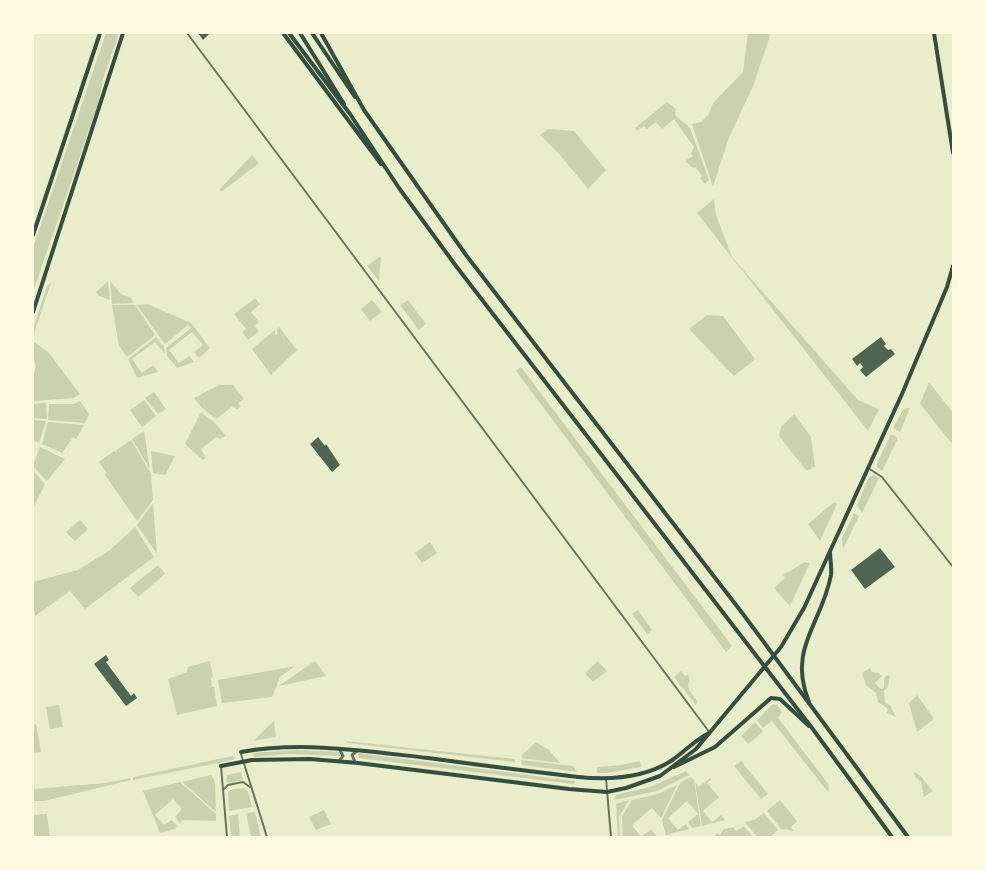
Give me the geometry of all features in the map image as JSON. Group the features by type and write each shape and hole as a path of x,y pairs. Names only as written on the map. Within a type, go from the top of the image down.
{"main road":[{"path":"33,235 100,33"},
{"path":"33,312 123,33"},
{"path":"283,33 456,266 812,728 892,837"},
{"path":"289,33 350,114"},
{"path":"300,33 399,188"},
{"path":"312,33 466,255 743,614 908,837"},
{"path":"321,33 364,110"},
{"path":"934,33 953,153"},
{"path":"671,769 696,749 754,681 781,647 804,608 917,361 953,269"},
{"path":"811,706 801,671 805,644 831,574 830,550"},
{"path":"220,766 285,759 337,761 607,792 648,781 715,747 771,698 780,699 812,728"},
{"path":"241,752 279,747 358,750 606,779 648,771 668,764 710,733"}],"street":[{"path":"187,33 710,733"},
{"path":"868,468 882,477 953,567"},
{"path":"337,749 343,756 337,761"},
{"path":"358,750 353,753 352,757 358,763"},
{"path":"241,752 267,837"},
{"path":"220,766 227,837"},
{"path":"606,779 611,837"},
{"path":"224,789 228,785 243,782 251,787"}],"green space":[{"path":"106,33 119,33 103,79 99,101 33,292 33,248"},
{"path":"748,33 771,33 753,86 728,140 713,187 692,124 701,122 709,114 713,103 743,72"},
{"path":"667,102 676,109 675,115 690,128 709,180 705,184 695,167 693,168 685,161 693,156 691,154 694,147 674,119 662,129 656,122 647,129 644,126 637,131 635,128"},
{"path":"548,129 574,131 606,170 588,189 540,135"},
{"path":"252,155 259,163 221,192 219,190"},
{"path":"714,199 716,215 732,257 858,400 879,409 868,431 697,213"},
{"path":"379,257 381,258 379,281 367,266"},
{"path":"108,281 110,300 99,296 96,292"},
{"path":"110,281 121,294 131,298 134,303 112,304"},
{"path":"51,283 34,334 33,334 47,286"},
{"path":"255,298 260,304 251,312 259,322 255,326 259,331 248,340 242,332 246,329 234,314"},
{"path":"372,300 382,312 370,321 361,309"},
{"path":"408,300 426,324 419,330 400,305"},
{"path":"147,304 191,323 210,348 199,358 194,352 203,345 192,332 169,350 179,363 189,356 194,362 177,368 167,356 166,348 191,328 188,325 165,344 137,305"},
{"path":"112,305 135,305 155,335 127,357 119,346"},
{"path":"707,315 723,316 755,359 734,376 689,329"},
{"path":"279,327 297,350 271,375 252,349 257,345 261,346 258,344 275,330 275,335 277,334"},
{"path":"156,337 164,347 165,354 155,342 132,359 142,373 153,365 158,372 137,378 128,359"},
{"path":"34,342 48,352 80,394 74,398 33,401 33,379 36,366 33,357"},
{"path":"521,367 732,646 726,652 516,371"},
{"path":"929,382 953,413 953,445 920,404"},
{"path":"219,385 233,385 244,399 238,403 241,407 237,409 233,406 216,419 194,398"},
{"path":"154,392 166,409 158,414 145,398"},
{"path":"144,400 156,416 142,427 130,410"},
{"path":"80,401 89,414 85,423 48,420 49,404 74,404"},
{"path":"46,403 47,419 33,418 33,404"},
{"path":"906,408 910,408 900,432 893,428"},
{"path":"201,412 226,436 220,439 216,437 201,449 206,458 203,460 185,444"},
{"path":"794,414 811,437 815,466 809,470 806,470 779,436 781,427"},
{"path":"33,420 46,421 39,443 33,440"},
{"path":"48,422 84,425 76,439 73,437 62,453 42,444"},
{"path":"144,431 150,470 132,439"},
{"path":"891,434 898,438 882,471 877,467 877,463"},
{"path":"131,440 151,474 153,500 137,521 105,475 107,473 99,462 114,451 117,453 116,450"},
{"path":"40,447 65,459 47,481 33,466"},
{"path":"151,451 175,456 165,475 153,473"},
{"path":"33,471 45,484 33,508"},
{"path":"874,475 879,478 862,513 857,505 869,477"},
{"path":"834,502 837,504 820,541 808,524"},
{"path":"153,503 157,554 137,525"},
{"path":"854,513 859,516 843,549 842,538"},
{"path":"80,520 88,529 75,541 66,532"},
{"path":"135,527 154,557 85,609 70,591 35,616 33,582 78,570 110,550"},
{"path":"430,542 437,553 422,563 415,553"},
{"path":"805,562 810,563 790,606 774,588 785,578 783,575"},
{"path":"158,565 165,574 138,597 130,588"},
{"path":"638,610 652,630 647,634 632,614"},
{"path":"210,661 212,687 214,687 217,706 177,715 168,679 187,672 188,667"},
{"path":"315,661 326,676 279,686 280,685"},
{"path":"598,661 607,671 593,682 585,673"},
{"path":"295,666 280,677 272,697 222,703 218,680"},
{"path":"870,668 872,672 882,676 875,683 881,689 884,688 884,678 887,675 890,676 888,687 884,691 885,703 890,705 896,717 887,713 888,709 878,702 876,693 866,685 862,673"},
{"path":"681,671 685,676 688,674 689,690 697,701 696,705 674,677"},
{"path":"917,695 934,719 917,732 909,703"},
{"path":"773,704 777,705 782,712 778,718 829,785 828,792 772,721 763,728 757,720"},
{"path":"59,705 63,727 50,729 46,707"},
{"path":"274,721 276,737 253,741"},
{"path":"755,722 763,732 748,744 741,736"},
{"path":"36,724 41,752 33,753 33,725"},
{"path":"346,741 515,759 515,762 347,743"},
{"path":"536,742 549,750 560,763 522,758 522,755"},
{"path":"296,750 340,752 340,756 289,754 254,757 253,753"},
{"path":"358,753 575,781 574,784 359,758"},
{"path":"233,756 235,758 233,760 133,780 133,777"},
{"path":"521,760 573,766 577,772 522,765"},
{"path":"640,761 641,767 597,773 597,767"},
{"path":"741,761 768,794 761,799 734,766"},
{"path":"686,771 689,775 657,791 614,800 616,795 650,787"},
{"path":"241,772 243,780 229,783 226,781 227,775"},
{"path":"914,772 920,775 933,791 924,797 921,782 915,777"},
{"path":"211,775 215,782 216,812 182,782"},
{"path":"691,777 694,780 701,826 692,828 688,822 698,814 687,801 668,818 678,830 686,824 689,829 666,835 662,820 680,783"},
{"path":"130,778 131,780 44,801 33,801 33,789 105,783"},
{"path":"710,778 707,783 719,797 703,811 712,822 721,815 725,820 702,826 695,782 699,787"},
{"path":"180,782 216,814 216,821 183,820 180,823 175,817 182,809 173,799 155,815 164,825 172,820 177,826 160,833 143,791"},
{"path":"677,785 661,818 652,808 632,825 641,837 623,837 622,816 632,800 658,794"},
{"path":"244,788 248,791 252,807 229,811 228,793 230,790"},
{"path":"629,800 619,816 620,837 618,837 616,804"},
{"path":"780,800 797,821 791,827 794,831 781,829 767,811"},
{"path":"324,810 331,824 316,830 309,817"},
{"path":"255,812 261,837 251,837 246,813"},
{"path":"764,813 778,830 770,837 757,837 745,822 754,820"},
{"path":"47,814 50,837 37,837 33,833 33,815"},
{"path":"238,814 240,837 231,837 229,816"},
{"path":"744,826 753,837 713,837 718,833 720,835 724,829 733,827 736,831"},
{"path":"651,829 657,837 641,837"}],"building":[{"path":"198,33 210,33 203,40"},
{"path":"881,337 886,344 884,346 895,354 866,377 860,370 863,367 860,363 857,366 852,359"},
{"path":"318,437 325,446 326,444 340,465 332,472 310,444"},
{"path":"880,548 895,567 865,589 851,570"},
{"path":"106,655 109,660 106,662 131,696 134,693 137,698 126,706 94,664"}]}
